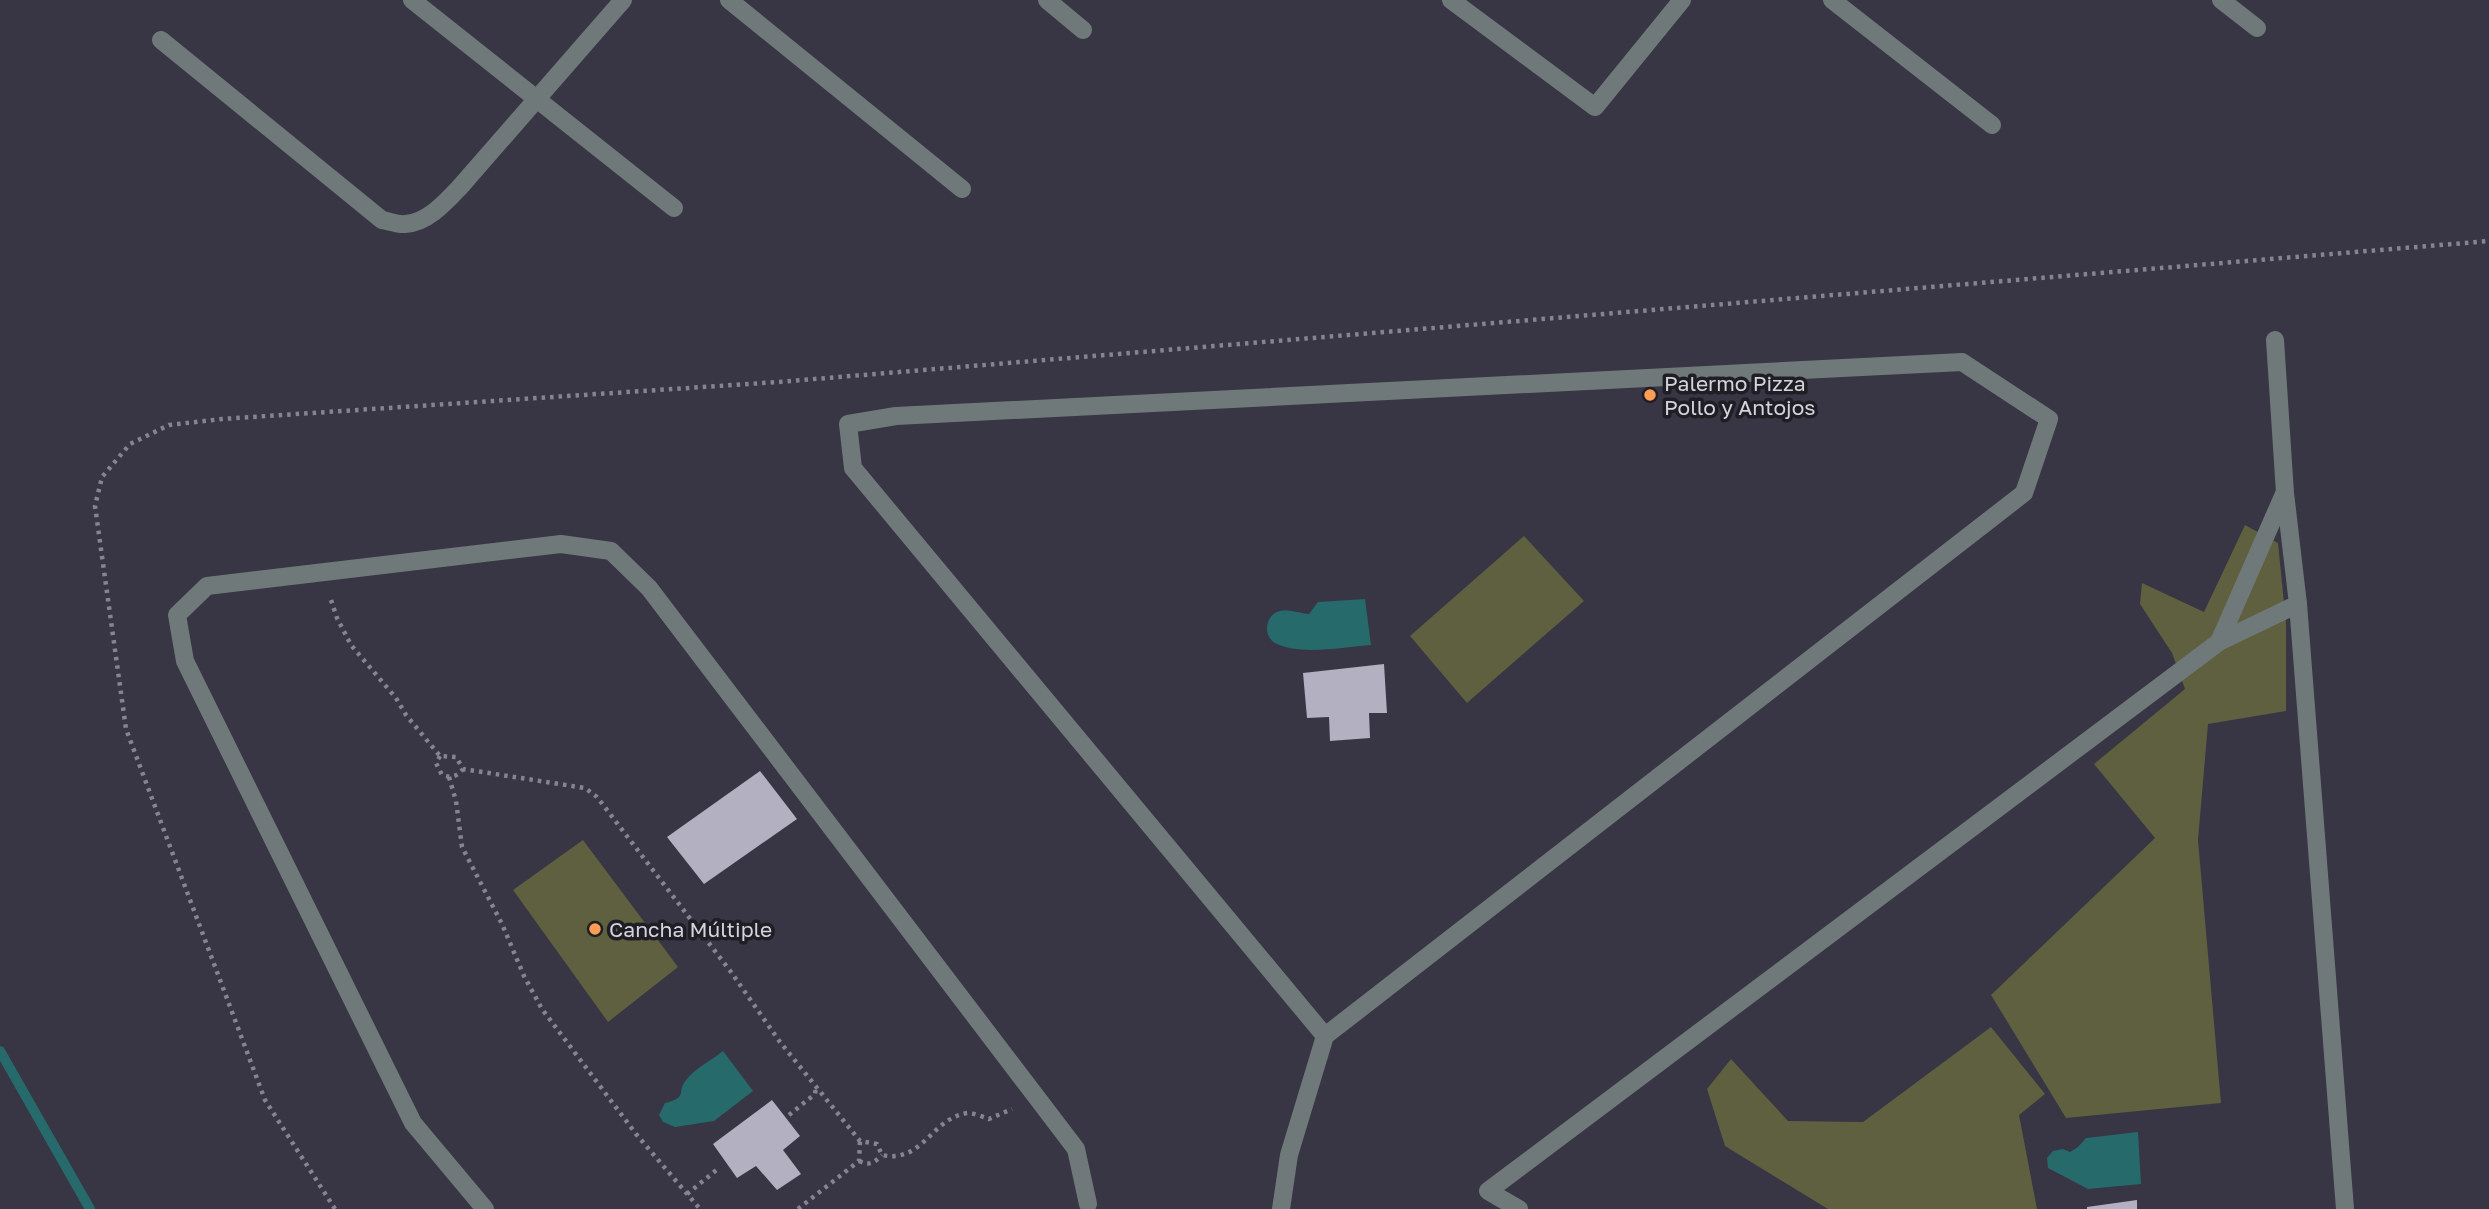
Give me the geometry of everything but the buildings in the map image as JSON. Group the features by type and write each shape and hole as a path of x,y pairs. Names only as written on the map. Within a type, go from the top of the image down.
{"street":[{"path":"412,0 674,208"},
{"path":"161,40 382,220 405,224 424,218 442,206 623,0"},
{"path":"729,0 962,189"},
{"path":"1046,0 1083,30"},
{"path":"1451,0 1595,107 1682,0"},
{"path":"1832,0 1992,125"},
{"path":"2221,0 2257,28"},
{"path":"2275,340 2285,493 2298,604 2344,1209"},
{"path":"1281,1209 1289,1156 1325,1036 2024,493 2049,419 1962,362 896,416 848,424 853,468 1325,1036"},
{"path":"2219,642 2285,493"},
{"path":"485,1209 413,1123 185,661 177,615 207,586 561,544 611,551 649,588 1076,1149 1091,1207"},
{"path":"1519,1209 1488,1191 2219,642 2298,604"}],"path":[{"path":"335,1209 265,1100 127,730 95,506 102,477 130,444 170,425 236,418 792,381 2489,241"},
{"path":"321,573 337,618 351,645 440,756 456,757 463,769"},
{"path":"440,756 436,763 442,775 458,775 463,769"},
{"path":"463,769 585,788 597,797 732,972 780,1042 860,1141 877,1144 882,1155"},
{"path":"449,777 456,801 461,847 502,924 524,976 542,1009 636,1134 700,1209"},
{"path":"789,1115 815,1094 816,1087"},
{"path":"882,1155 892,1157 908,1154 928,1140 946,1121 969,1113 989,1119 1036,1096"},
{"path":"859,1161 860,1141"},
{"path":"859,1161 867,1165 874,1163 882,1155"},
{"path":"798,1209 826,1184 859,1161"},
{"path":"687,1194 719,1168"}],"shaded area":[{"path":"2245,525 2278,543 2286,623 2286,711 2208,724 2198,840 2221,1103 2066,1118 1991,995 2155,838 2094,764 2185,689 2172,653 2140,604 2142,583 2204,612"},
{"path":"1524,536 1584,601 1467,703 1410,636"},
{"path":"1365,599 1371,645 1322,650 1297,649 1275,643 1267,631 1270,618 1277,612 1309,614 1318,602"},
{"name":"Cancha Múltiple","path":"583,840 678,967 608,1022 513,890"},
{"path":"1991,1027 2045,1094 2019,1115 2037,1209 1828,1209 1725,1146 1707,1089 1731,1059 1788,1121 1863,1122"},
{"path":"723,1051 753,1091 714,1121 675,1127 663,1122 659,1115 665,1103 677,1099 683,1084 690,1076"},
{"path":"2138,1132 2141,1184 2088,1189 2048,1168 2047,1158 2053,1151 2063,1149 2070,1152 2086,1138"}],"waterway":[{"path":"0,1051 90,1209"}],"place":[{"name":"Palermo Pizza Pollo y Antojos","path":"1650,395"},
{"name":"Cancha Múltiple","path":"595,929"}]}
